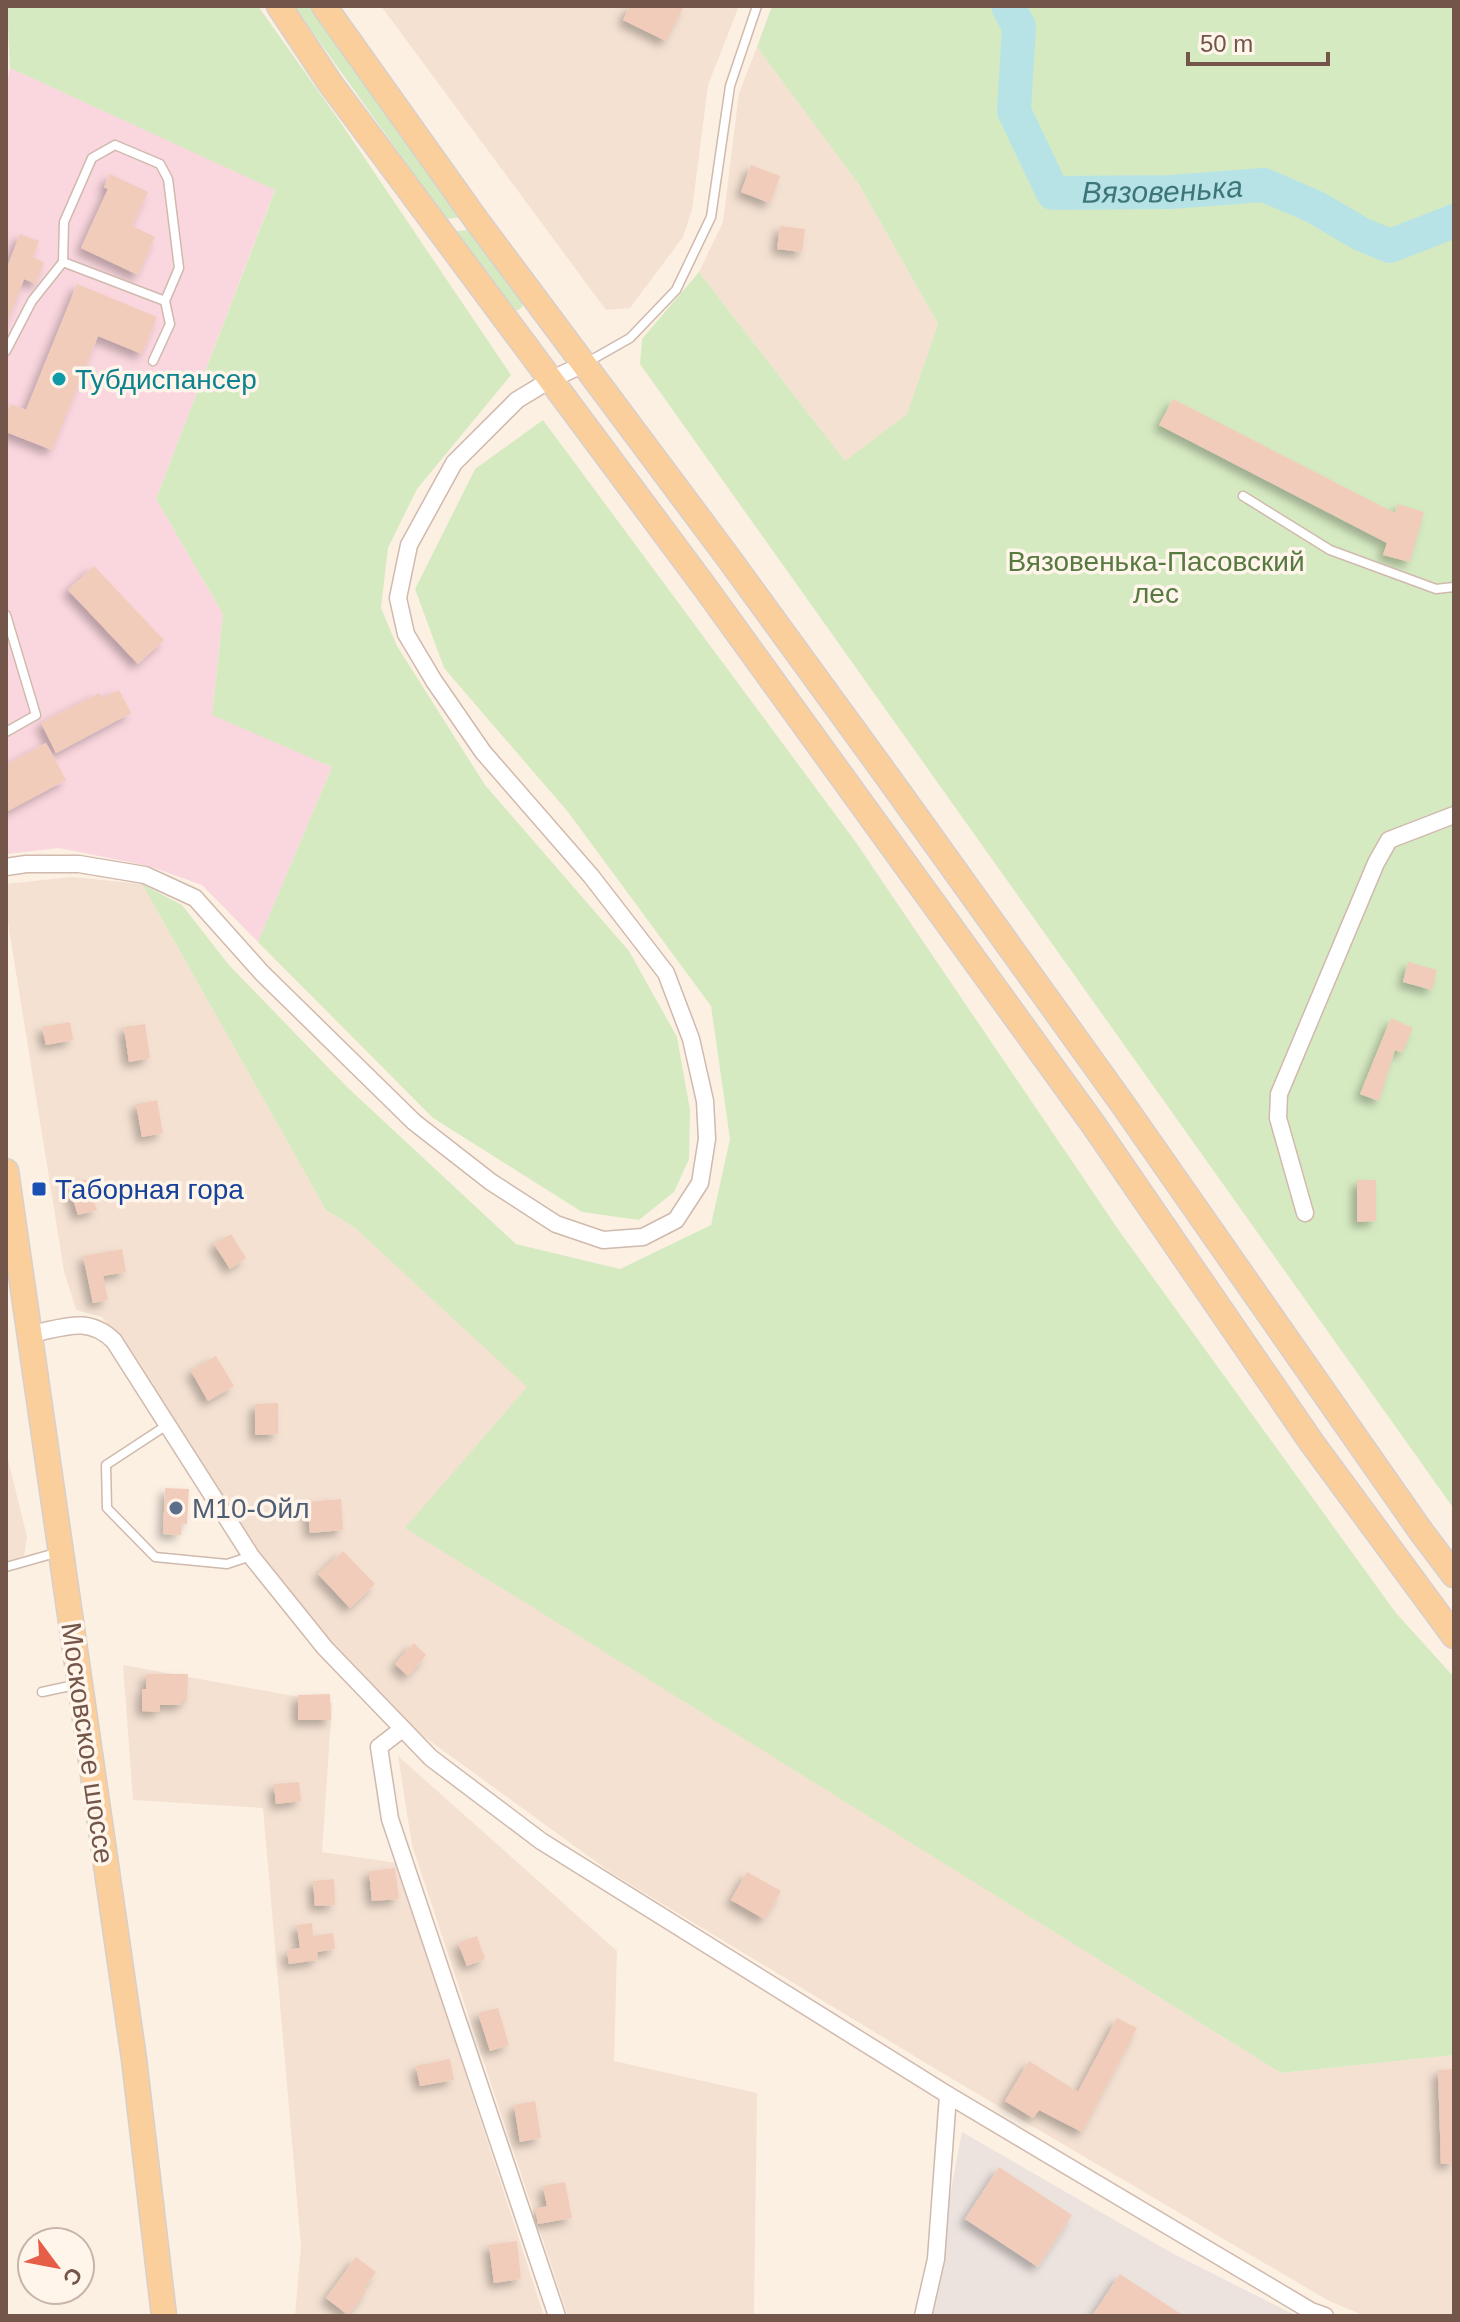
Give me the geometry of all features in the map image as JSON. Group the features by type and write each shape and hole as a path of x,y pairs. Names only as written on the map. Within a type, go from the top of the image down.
{"main road":[{"path":"279,6 330,83 714,599 1065,1086 1312,1443 1454,1636"},
{"path":"324,6 468,209 754,594 1070,1030 1454,1575"},
{"name":"Московское шоссе","path":"6,1171 15,1298 31,1334 134,2059 164,2316"}],"street":[{"path":"6,867 79,864 145,875 195,898 262,973 414,1122 491,1182 556,1224 603,1240 643,1237 676,1220 700,1183 707,1139 705,1101 691,1039 666,973 591,876 483,752 406,634 398,598 409,545 454,463 517,400 584,364"},
{"path":"1305,1213 1278,1118 1279,1094 1376,863 1389,840 1454,815"},
{"path":"31,1334 88,1324 114,1341 251,1556 325,1648 431,1758 541,1841 948,2095 1311,2311 1325,2316"},
{"path":"401,1730 379,1747 390,1819 557,2316"},
{"path":"923,2316 936,2259 948,2095"}],"lane":[{"path":"584,364 630,338 676,290 711,217 730,86 757,6"},
{"path":"6,351 32,301 63,262 64,222 92,158 115,145 160,164 168,179 179,268 165,301 170,324 153,361"},
{"path":"63,262 165,301"},
{"path":"1243,496 1330,550 1436,589 1454,587"},
{"path":"6,615 36,715 6,732"},
{"path":"167,1425 106,1465 107,1508 155,1557 227,1564 251,1556"},
{"path":"6,1567 61,1552"},
{"path":"42,1692 80,1684"}],"shaded area":[{"path":"381,6 739,6 708,85 692,210 683,237 630,308 606,310"},
{"path":"757,47 860,186 938,324 907,415 845,461 699,272 723,222 739,93"},
{"path":"10,68 275,189 156,499 223,614 212,714 332,767 258,942 202,885 149,866 59,848 6,854 6,87"},
{"path":"72,877 142,884 326,1210 355,1228 528,1387 406,1528 1281,2073 1454,2055 1454,2316 1365,2316 1329,2301 613,1874 412,1728 331,1642 257,1552 102,1317 76,1310 64,1271 6,910 6,884"},
{"path":"6,1451 27,1537 24,1556 6,1561"},
{"path":"123,1665 332,1703 322,1852 397,1863 544,2316 295,2316 301,2246 263,1808 133,1800"},
{"path":"398,1756 617,1951 614,2061 757,2093 754,2316 568,2316 412,1845"},
{"path":"962,2132 1170,2252 1297,2316 927,2316"}],"green space":[{"path":"7,6 258,6 511,375 417,489 388,548 381,608 397,646 485,785 629,951 677,1037 690,1110 689,1159 674,1192 639,1220 582,1212 433,1118 258,942 332,767 212,715 223,614 156,499 275,190 10,68"},
{"path":"294,6 312,6 462,217 446,219"},
{"name":"Вязовенька-Пасовский лес","path":"772,6 1454,6 1454,1509 640,364 642,339 699,272 845,461 907,414 938,324 860,186 757,47"},
{"path":"471,230 525,303 519,310 514,310 456,231"},
{"path":"543,420 855,841 1120,1232 1396,1613 1454,1677 1454,2055 1281,2073 405,1528 527,1387 355,1228 326,1210 142,884 182,905 229,965 347,1087 516,1244 620,1269 711,1225 730,1139 711,1006 568,812 444,668 415,589 475,469"}],"building":[{"path":"630,6 684,6 666,41 623,20"},
{"path":"751,165 780,176 770,203 741,192"},
{"path":"110,174 148,192 132,226 155,237 138,275 81,248 108,189 104,187"},
{"path":"780,226 805,229 802,252 777,249"},
{"path":"20,234 39,241 33,257 44,262 36,284 24,279 7,324 6,270"},
{"name":"Тубдиспансер","path":"77,284 157,317 142,354 98,336 52,450 6,432 6,417 11,404 26,410"},
{"path":"1173,399 1395,513 1398,504 1424,512 1410,562 1383,555 1387,543 1159,425"},
{"path":"94,566 164,640 138,664 68,590"},
{"path":"119,690 131,713 56,753 41,723 99,693 102,698"},
{"path":"46,743 66,780 6,812 6,765"},
{"path":"1408,962 1437,970 1432,990 1403,982"},
{"path":"1391,1018 1413,1028 1402,1053 1395,1050 1379,1101 1360,1094"},
{"path":"70,1022 73,1040 46,1045 42,1027"},
{"path":"145,1024 150,1058 129,1062 124,1027"},
{"path":"157,1100 163,1133 142,1137 136,1104"},
{"path":"87,1179 97,1210 78,1215 68,1185"},
{"path":"1357,1180 1376,1180 1376,1221 1357,1222"},
{"path":"231,1234 246,1258 230,1269 214,1244"},
{"path":"122,1249 126,1272 103,1276 108,1300 93,1303 83,1256"},
{"path":"216,1356 234,1386 208,1401 191,1371"},
{"path":"278,1403 278,1434 255,1435 255,1404"},
{"path":"165,1488 189,1489 187,1524 181,1523 181,1535 163,1534"},
{"path":"341,1499 343,1530 310,1533 307,1502"},
{"path":"343,1551 375,1584 350,1608 318,1574"},
{"path":"414,1643 426,1655 408,1676 395,1664"},
{"path":"146,1674 188,1674 187,1701 182,1701 182,1705 160,1705 160,1712 142,1711"},
{"path":"330,1694 331,1720 298,1720 298,1695"},
{"path":"299,1782 301,1801 276,1804 274,1784"},
{"path":"395,1868 399,1899 372,1901 369,1871"},
{"path":"747,1872 781,1891 764,1919 731,1900"},
{"path":"334,1879 335,1905 315,1906 313,1881"},
{"path":"312,1923 313,1936 333,1933 335,1949 317,1952 318,1960 289,1964 287,1950 300,1948 297,1925"},
{"path":"477,1936 485,1959 467,1966 458,1943"},
{"path":"498,2008 509,2045 490,2051 478,2013"},
{"path":"1117,2018 1137,2028 1082,2132 1039,2110 1033,2118 1005,2101 1029,2061 1078,2092"},
{"path":"450,2059 454,2080 420,2086 416,2066"},
{"path":"1454,2069 1454,2163 1441,2164 1438,2070"},
{"path":"535,2101 541,2138 520,2142 514,2105"},
{"path":"999,2167 1072,2215 1038,2267 965,2219"},
{"path":"565,2182 572,2218 538,2224 535,2209 547,2206 543,2186"},
{"path":"517,2241 521,2279 494,2283 489,2245"},
{"path":"356,2257 376,2272 348,2315 326,2298"},
{"path":"1120,2274 1184,2316 1092,2316"}],"waterway":[{"name":"Вязовенька","path":"1008,6 1019,27 1014,111 1053,193 1170,192 1264,185 1315,207 1361,234 1390,246 1454,221"}],"place":[{"name":"Тубдиспансер","path":"59,379"},
{"name":"Таборная гора","path":"39,1189"},
{"name":"М10-Ойл","path":"176,1508"}]}
